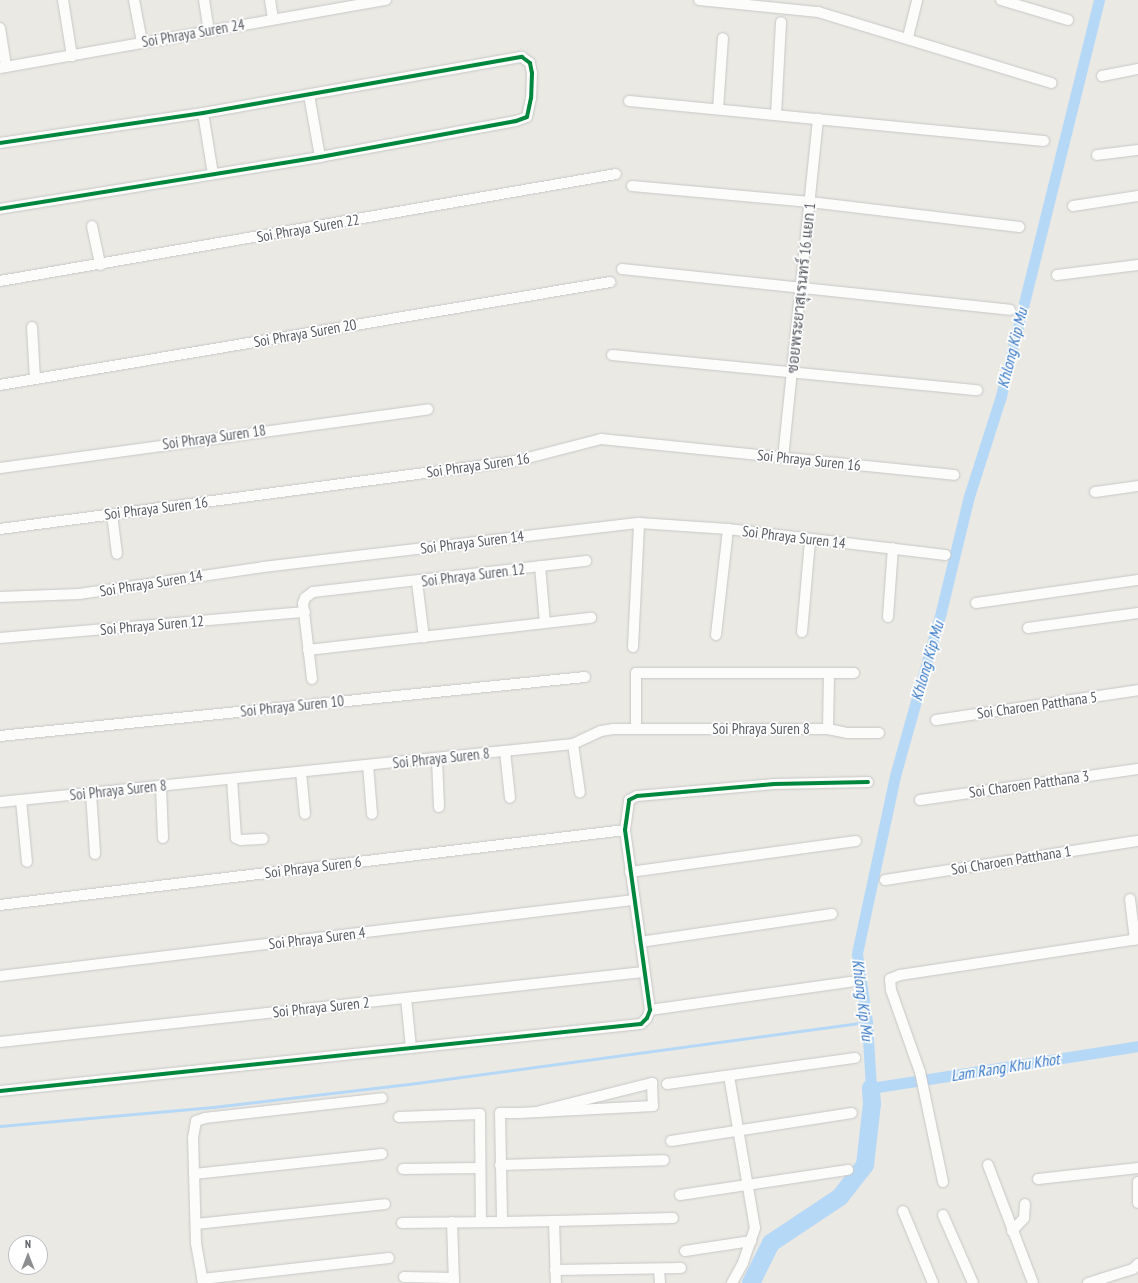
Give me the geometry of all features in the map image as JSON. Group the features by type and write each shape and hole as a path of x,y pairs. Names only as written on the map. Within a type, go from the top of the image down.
{"street":[{"path":"63,0 72,56"},
{"path":"134,0 142,42"},
{"path":"204,0 209,31"},
{"path":"270,0 273,19"},
{"name":"Soi Phraya Suren 24","path":"3,67 72,56 273,19 334,4 386,0"},
{"path":"699,0 818,12 908,37 1051,83"},
{"path":"908,37 917,0"},
{"path":"1001,0 1068,20"},
{"path":"776,115 781,22"},
{"path":"0,28 3,67"},
{"path":"718,109 723,38"},
{"path":"0,143 203,113 522,58 530,63 532,73 529,108 526,117 521,119 320,157 0,209"},
{"path":"1102,76 1138,69"},
{"path":"309,95 320,157"},
{"path":"629,100 1044,141"},
{"path":"203,113 213,174"},
{"name":"ซอยพระยาสุเรนทร์ 16 แยก 1","path":"783,458 818,119"},
{"path":"1097,155 1138,150"},
{"name":"Soi Phraya Suren 22","path":"0,281 100,265 616,174"},
{"path":"632,186 810,202 1020,227"},
{"path":"1073,206 1138,196"},
{"path":"92,226 100,265"},
{"path":"1057,276 1138,265"},
{"path":"622,269 1010,310"},
{"name":"Soi Phraya Suren 20","path":"0,385 610,282"},
{"path":"32,327 35,379"},
{"path":"612,355 977,390"},
{"name":"Soi Phraya Suren 18","path":"0,468 428,409"},
{"name":"Soi Phraya Suren 16","path":"0,529 516,461 542,456 590,440 954,475"},
{"path":"1094,492 1138,486"},
{"path":"112,514 117,554"},
{"path":"633,647 639,523"},
{"name":"Soi Phraya Suren 14","path":"0,597 79,594 263,567 639,523 728,529 810,541 893,548 945,555"},
{"path":"716,635 728,529"},
{"path":"802,632 810,541"},
{"path":"888,617 893,548"},
{"name":"Soi Phraya Suren 12","path":"312,679 308,650 305,598 313,592 417,582 586,561"},
{"path":"540,566 545,623"},
{"path":"976,603 1138,580"},
{"path":"417,582 424,638"},
{"name":"Soi Phraya Suren 12","path":"0,638 305,612"},
{"path":"1028,628 1138,613"},
{"path":"308,650 591,618"},
{"path":"636,729 636,673 854,673"},
{"path":"828,729 829,673"},
{"name":"Soi Phraya Suren 10","path":"0,736 585,677"},
{"name":"Soi Charoen Patthana 5","path":"936,720 1138,690"},
{"name":"Soi Phraya Suren 8","path":"0,802 573,744 601,731 636,729 828,729 847,733 879,733"},
{"path":"573,744 580,793"},
{"path":"505,751 510,798"},
{"path":"437,758 439,807"},
{"path":"368,765 372,814"},
{"name":"Soi Charoen Patthana 3","path":"920,800 1138,769"},
{"path":"301,772 305,814"},
{"path":"232,778 236,838 241,840 263,839"},
{"path":"0,1091 641,1024 647,1018 650,1010 643,972 625,830 626,807 629,800 637,796 774,784 868,782"},
{"path":"161,786 163,838"},
{"path":"91,793 95,854"},
{"path":"22,800 27,862"},
{"name":"Soi Phraya Suren 6","path":"0,905 625,830"},
{"path":"630,872 856,841"},
{"name":"Soi Charoen Patthana 1","path":"885,880 1138,841"},
{"path":"943,1182 920,1072 891,990 890,979 894,977 1137,940 1130,899"},
{"name":"Soi Phraya Suren 4","path":"0,976 634,900"},
{"path":"640,942 832,914"},
{"name":"Soi Phraya Suren 2","path":"0,1042 643,972"},
{"path":"650,1010 850,982"},
{"path":"406,998 411,1048"},
{"path":"667,1084 855,1058"},
{"path":"729,1076 755,1228 751,1242 732,1283"},
{"path":"502,1222 500,1113 536,1112 654,1106 652,1083 536,1112"},
{"path":"382,1098 205,1118 196,1121 193,1127 196,1224 202,1281 389,1258"},
{"path":"671,1140 852,1113"},
{"path":"399,1117 480,1114 481,1222"},
{"path":"194,1174 382,1154"},
{"path":"500,1165 664,1160"},
{"path":"988,1165 1033,1283"},
{"path":"403,1169 480,1168"},
{"path":"1038,1179 1138,1168"},
{"path":"680,1195 848,1170"},
{"path":"1138,1182 1138,1203"},
{"path":"196,1224 386,1204"},
{"path":"1012,1231 1024,1218 1025,1204"},
{"path":"903,1211 933,1283"},
{"path":"943,1215 973,1283"},
{"path":"402,1223 673,1218"},
{"path":"554,1220 556,1283"},
{"path":"404,1278 454,1280 452,1222"},
{"path":"685,1251 751,1242"},
{"path":"1088,1283 1133,1269 1138,1264"},
{"path":"555,1270 681,1268"},
{"path":"659,1269 660,1283"}],"waterway":[{"name":"Khlong Kip Mu","path":"1099,0 1001,396 969,496 941,612 895,776 857,954 867,1022 871,1088 1138,1046"},
{"path":"0,1126 213,1107 409,1084 867,1022"},
{"name":"Khlong Kip Mu","path":"751,1283 771,1243 840,1197 865,1165 872,1104 871,1088"}],"cycle path":[{"path":"0,143 203,113 522,57 530,63 532,73 531,98 527,117 516,121 320,157 0,209"},
{"path":"0,1091 641,1024 647,1018 650,1010 625,830 629,800 637,796 774,784 868,782"}],"water label":[{"name":"Lam Rang Khu Khot","path":"1005,1067"}]}
